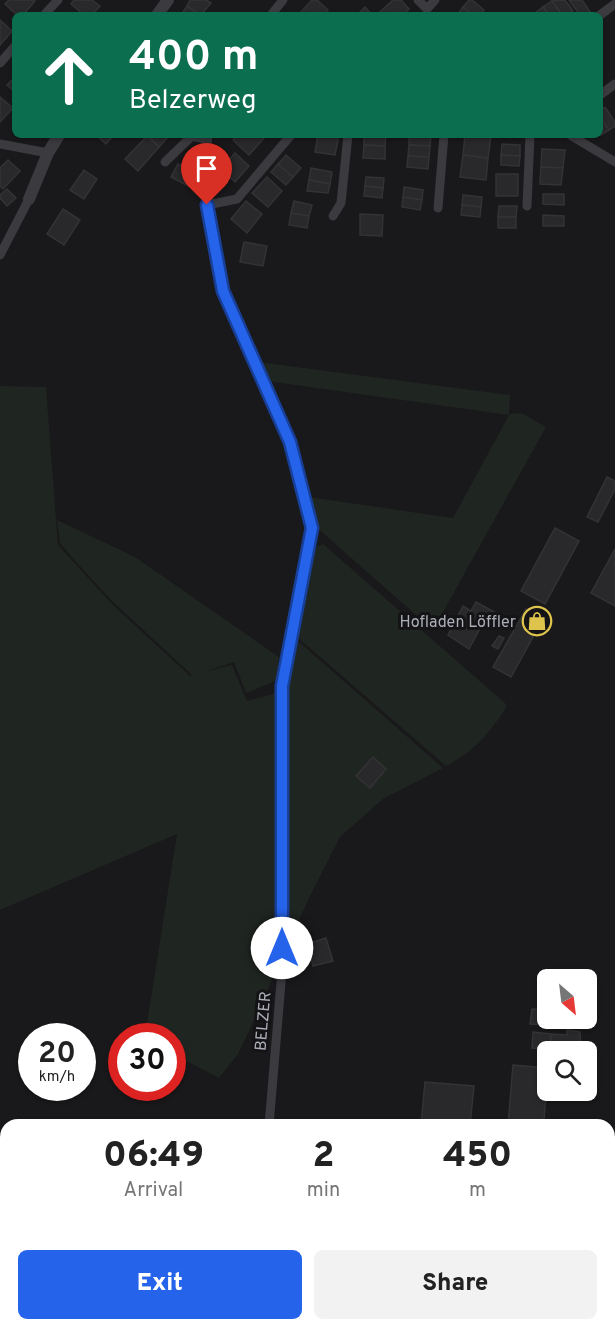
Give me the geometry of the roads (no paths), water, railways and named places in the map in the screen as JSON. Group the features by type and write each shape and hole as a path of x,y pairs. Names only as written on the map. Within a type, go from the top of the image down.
{"street":[{"path":"47,12 58,0"},
{"path":"418,0 427,9 435,0"},
{"path":"0,63 12,49"},
{"path":"0,255 57,138"},
{"path":"165,162 190,138"},
{"name":"BELZER","path":"207,138 207,205 223,291 290,442 312,528 282,686 282,971 269,1119"},
{"path":"207,205 237,199 288,138"},
{"path":"333,216 341,203 348,138"},
{"path":"438,208 444,138"},
{"path":"527,206 530,138"},
{"path":"575,138 615,162"},
{"path":"1,147 48,153"}],"place":[{"name":"Hofladen Löffler","path":"537,621"}]}
